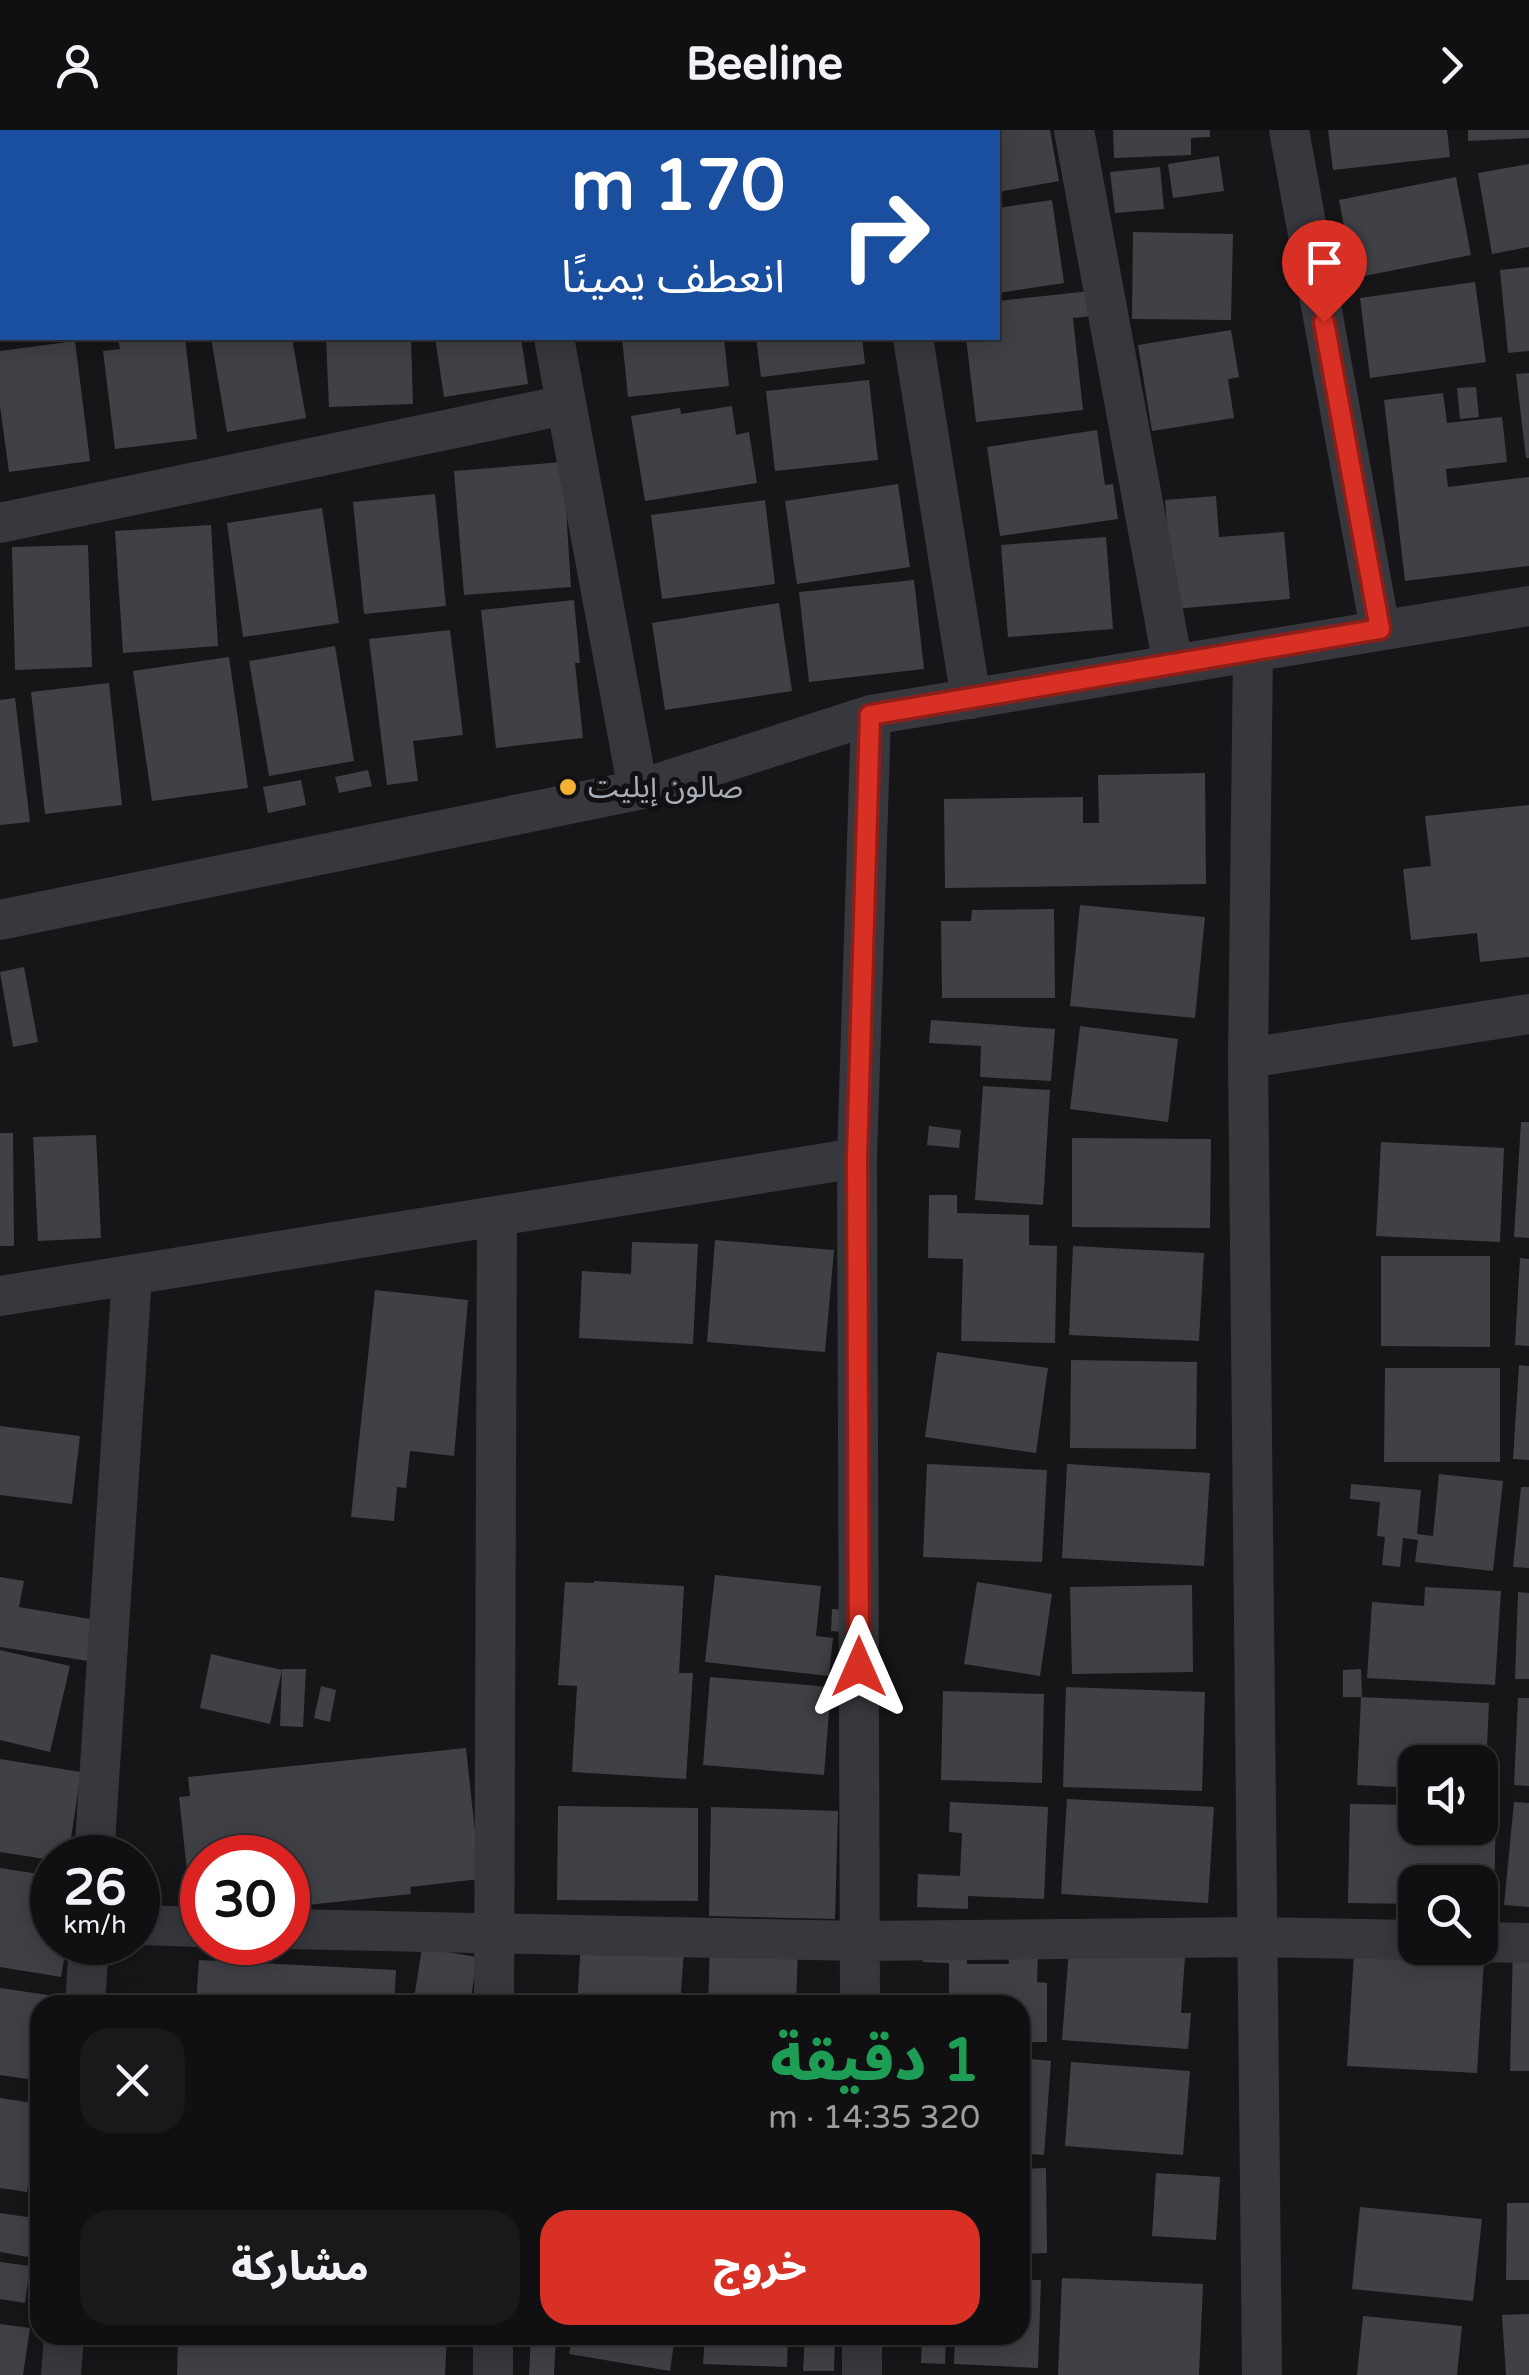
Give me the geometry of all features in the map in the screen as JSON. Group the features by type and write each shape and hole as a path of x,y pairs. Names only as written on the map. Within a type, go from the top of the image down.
{"street":[{"path":"1074,130 1173,665"},
{"path":"1289,130 1380,629"},
{"path":"554,340 638,790"},
{"path":"913,340 972,699"},
{"path":"0,523 566,405"},
{"path":"0,920 638,790 870,715 1529,606"},
{"path":"1253,652 1248,1058 1262,2375"},
{"path":"860,1995 857,1158 870,715"},
{"path":"1248,1058 1529,1014"},
{"path":"0,1296 857,1158"},
{"path":"494,1995 497,1216"},
{"path":"95,1835 132,1274"},
{"path":"310,1930 860,1940 1398,1940"},
{"path":"1498,1942 1529,1943"},
{"path":"86,1995 88,1965"},
{"path":"61,2375 63,2345"},
{"path":"493,2345 493,2375"},
{"path":"862,2345 862,2375"}],"building":[{"path":"1000,130 1050,130 1059,181 1000,192"},
{"path":"1113,130 1210,130 1210,137 1191,138 1191,155 1114,158"},
{"path":"1328,130 1447,130 1450,157 1333,170"},
{"path":"1468,130 1529,130 1529,138 1468,141"},
{"path":"1219,156 1224,191 1173,198 1168,164"},
{"path":"1529,164 1529,247 1492,254 1478,173"},
{"path":"1160,167 1164,209 1115,213 1110,172"},
{"path":"1456,177 1471,255 1354,278 1339,200"},
{"path":"1052,200 1064,283 1000,293 1000,208"},
{"path":"1133,232 1233,234 1231,320 1132,319"},
{"path":"1529,267 1529,351 1508,353 1500,270"},
{"path":"1475,282 1486,362 1370,378 1360,298"},
{"path":"1091,291 1094,316 1073,318 1083,410 976,422 966,340 1000,340 1000,301"},
{"path":"1231,330 1239,377 1228,379 1234,418 1152,431 1138,345"},
{"path":"118,340 185,340 197,439 115,449 103,351 120,349"},
{"path":"211,340 292,340 306,418 227,432"},
{"path":"326,340 411,340 413,404 329,407"},
{"path":"435,340 521,340 528,384 444,397"},
{"path":"622,340 724,340 729,386 628,397"},
{"path":"756,340 862,340 865,364 761,377"},
{"path":"75,341 90,461 9,472 0,406 0,351"},
{"path":"1529,373 1529,458 1526,458 1516,374"},
{"path":"869,380 878,460 775,471 766,391"},
{"path":"1476,387 1479,417 1460,419 1457,388"},
{"path":"1443,393 1447,423 1502,417 1507,462 1446,469 1448,487 1529,477 1529,566 1405,581 1384,400"},
{"path":"732,406 736,435 749,432 757,483 645,501 631,416 680,408 681,414"},
{"path":"1097,430 1105,485 1113,484 1118,519 1000,536 987,447"},
{"path":"563,462 571,587 464,595 454,471"},
{"path":"898,484 910,567 797,584 785,501"},
{"path":"435,494 446,606 364,614 353,502"},
{"path":"1216,496 1219,537 1284,532 1290,599 1174,609 1165,500"},
{"path":"765,500 775,584 662,599 651,515"},
{"path":"322,508 339,623 243,637 227,523"},
{"path":"211,525 218,646 123,653 115,531"},
{"path":"1106,537 1113,629 1008,637 1001,545"},
{"path":"88,545 92,667 15,670 12,547"},
{"path":"914,580 924,669 809,682 799,592"},
{"path":"574,600 580,663 575,663 583,738 496,748 481,610"},
{"path":"779,603 792,691 665,710 652,623"},
{"path":"450,630 463,735 413,741 418,781 387,785 369,639"},
{"path":"335,646 354,761 269,776 249,661"},
{"path":"229,657 248,788 152,801 133,671"},
{"path":"109,683 122,805 45,814 31,692"},
{"path":"15,698 30,822 0,825 0,700"},
{"path":"368,770 372,786 339,793 335,777"},
{"path":"1205,773 1206,884 945,888 944,799 1083,797 1083,823 1099,823 1098,775"},
{"path":"301,780 306,805 268,813 263,787"},
{"path":"1529,805 1529,957 1480,962 1477,933 1411,940 1403,869 1431,866 1425,816"},
{"path":"1080,905 1205,917 1195,1018 1070,1006"},
{"path":"1054,909 1055,998 942,998 941,921 971,921 972,910"},
{"path":"24,967 38,1042 13,1047 0,972"},
{"path":"931,1020 1055,1029 1051,1081 980,1077 981,1046 929,1043"},
{"path":"1080,1026 1178,1039 1168,1122 1070,1109"},
{"path":"983,1086 1050,1090 1043,1205 975,1200"},
{"path":"1521,1122 1529,1122 1529,1238 1514,1237"},
{"path":"929,1126 961,1130 959,1148 927,1145"},
{"path":"0,1133 13,1133 14,1246 0,1246"},
{"path":"96,1135 101,1238 38,1241 33,1137"},
{"path":"1072,1138 1211,1139 1210,1228 1072,1227"},
{"path":"1381,1142 1504,1148 1500,1242 1376,1236"},
{"path":"929,1195 957,1195 957,1213 1029,1215 1029,1245 1057,1246 1055,1343 961,1341 963,1259 928,1258"},
{"path":"715,1240 834,1250 825,1352 707,1342"},
{"path":"632,1242 698,1244 693,1344 579,1338 582,1271 631,1274"},
{"path":"1073,1246 1204,1253 1199,1341 1069,1335"},
{"path":"1381,1256 1490,1256 1490,1347 1381,1346"},
{"path":"1520,1258 1529,1259 1529,1346 1515,1345"},
{"path":"375,1290 468,1300 454,1456 410,1451 406,1488 397,1487 394,1521 351,1517"},
{"path":"937,1352 1048,1368 1036,1453 925,1437"},
{"path":"1071,1360 1197,1362 1196,1449 1070,1448"},
{"path":"1519,1365 1529,1366 1529,1460 1513,1459"},
{"path":"1385,1368 1500,1368 1500,1462 1384,1462"},
{"path":"0,1426 80,1436 72,1504 0,1495"},
{"path":"927,1464 1047,1470 1042,1562 923,1557"},
{"path":"1067,1464 1210,1473 1204,1566 1062,1558"},
{"path":"1439,1474 1503,1481 1493,1571 1415,1562 1418,1540 1403,1538 1400,1567 1382,1565 1385,1537 1377,1536 1380,1502 1350,1499 1351,1484 1421,1490 1417,1534 1433,1536"},
{"path":"1521,1487 1529,1487 1529,1568 1513,1567"},
{"path":"715,1575 821,1586 816,1636 833,1638 829,1676 705,1662"},
{"path":"0,1577 24,1581 19,1607 108,1622 101,1663 0,1647"},
{"path":"565,1582 684,1586 679,1673 693,1673 686,1779 572,1772 577,1686 558,1685"},
{"path":"977,1582 1052,1594 1040,1676 964,1664"},
{"path":"1192,1585 1193,1672 1072,1674 1070,1587"},
{"path":"1425,1587 1501,1591 1495,1685 1367,1678 1372,1602 1424,1606"},
{"path":"1518,1592 1529,1593 1529,1679 1515,1679"},
{"path":"832,1609 848,1610 847,1632 831,1631"},
{"path":"0,1650 70,1666 50,1752 0,1740"},
{"path":"211,1654 282,1670 270,1724 200,1708"},
{"path":"282,1669 306,1669 303,1727 280,1726"},
{"path":"1361,1669 1362,1697 1343,1697 1343,1670"},
{"path":"710,1677 831,1687 824,1775 703,1765"},
{"path":"321,1686 336,1690 330,1722 314,1718"},
{"path":"1066,1687 1205,1692 1202,1791 1063,1787"},
{"path":"943,1691 1044,1694 1042,1783 941,1780"},
{"path":"1361,1697 1489,1703 1487,1745 1398,1745 1398,1787 1357,1785"},
{"path":"1518,1698 1529,1698 1529,1786 1514,1785"},
{"path":"466,1748 480,1879 410,1887 411,1894 310,1905 310,1835 183,1835 179,1797 190,1796 188,1777"},
{"path":"0,1759 81,1772 71,1835 30,1835 30,1857 0,1852"},
{"path":"1067,1799 1214,1807 1208,1903 1061,1894"},
{"path":"950,1802 1048,1807 1044,1899 968,1896 968,1909 917,1907 918,1874 960,1876 962,1833 949,1832"},
{"path":"1514,1802 1529,1803 1529,1907 1504,1905"},
{"path":"1350,1804 1398,1805 1398,1845 1495,1845 1495,1865 1398,1865 1398,1904 1348,1903"},
{"path":"558,1806 698,1808 698,1901 557,1900"},
{"path":"711,1807 838,1811 835,1919 709,1916"},
{"path":"0,1868 30,1873 30,1965 63,1965 61,1977 0,1967"},
{"path":"581,1942 684,1950 681,1995 578,1995"},
{"path":"1513,1945 1529,1946 1529,2071 1510,2071"},
{"path":"710,1947 798,1950 796,1995 708,1995"},
{"path":"422,1948 477,1957 471,1995 415,1995"},
{"path":"1069,1949 1185,1957 1181,2013 1191,2013 1188,2049 1062,2040"},
{"path":"1354,1953 1398,1955 1398,1965 1484,1965 1477,2073 1347,2066"},
{"path":"1008,1954 1038,1955 1037,1982 1047,1983 1047,2042 1030,2042 1030,1995 949,1995 949,1963 923,1962 923,1957 967,1957 967,1964 1009,1964"},
{"path":"199,1965 396,1970 395,1995 197,1995"},
{"path":"0,1988 48,1995 30,1995 30,2079 0,2075"},
{"path":"1030,2059 1051,2061 1044,2155 1030,2154"},
{"path":"1071,2062 1190,2071 1183,2155 1065,2146"},
{"path":"0,2098 30,2102 27,2192 0,2188"},
{"path":"1046,2168 1047,2253 1030,2254 1030,2169"},
{"path":"1156,2173 1220,2177 1216,2240 1152,2236"},
{"path":"1507,2203 1529,2203 1529,2280 1506,2280"},
{"path":"1360,2207 1482,2219 1473,2301 1352,2289"},
{"path":"0,2213 30,2217 28,2257 0,2252"},
{"path":"0,2262 30,2266 25,2303 0,2299"},
{"path":"1062,2278 1203,2284 1199,2375 1058,2375"},
{"path":"1030,2280 1041,2280 1038,2368 954,2364 955,2345 1030,2345"},
{"path":"1529,2314 1529,2375 1506,2375 1502,2315"},
{"path":"1363,2316 1462,2326 1457,2375 1357,2375"},
{"path":"0,2324 30,2328 23,2375 0,2375"},
{"path":"178,2345 446,2345 445,2375 177,2375"},
{"path":"530,2345 556,2345 554,2375 529,2375"},
{"path":"571,2345 674,2345 670,2371 569,2354"},
{"path":"704,2345 788,2345 787,2367 703,2364"},
{"path":"804,2345 835,2345 834,2371 803,2371"},
{"path":"922,2345 946,2345 945,2364 921,2363"}],"place":[{"name":"صالون إيليت","path":"568,787"}],"route":[{"path":"859,1667 857,1158 870,715 1380,629 1324,322"}]}
